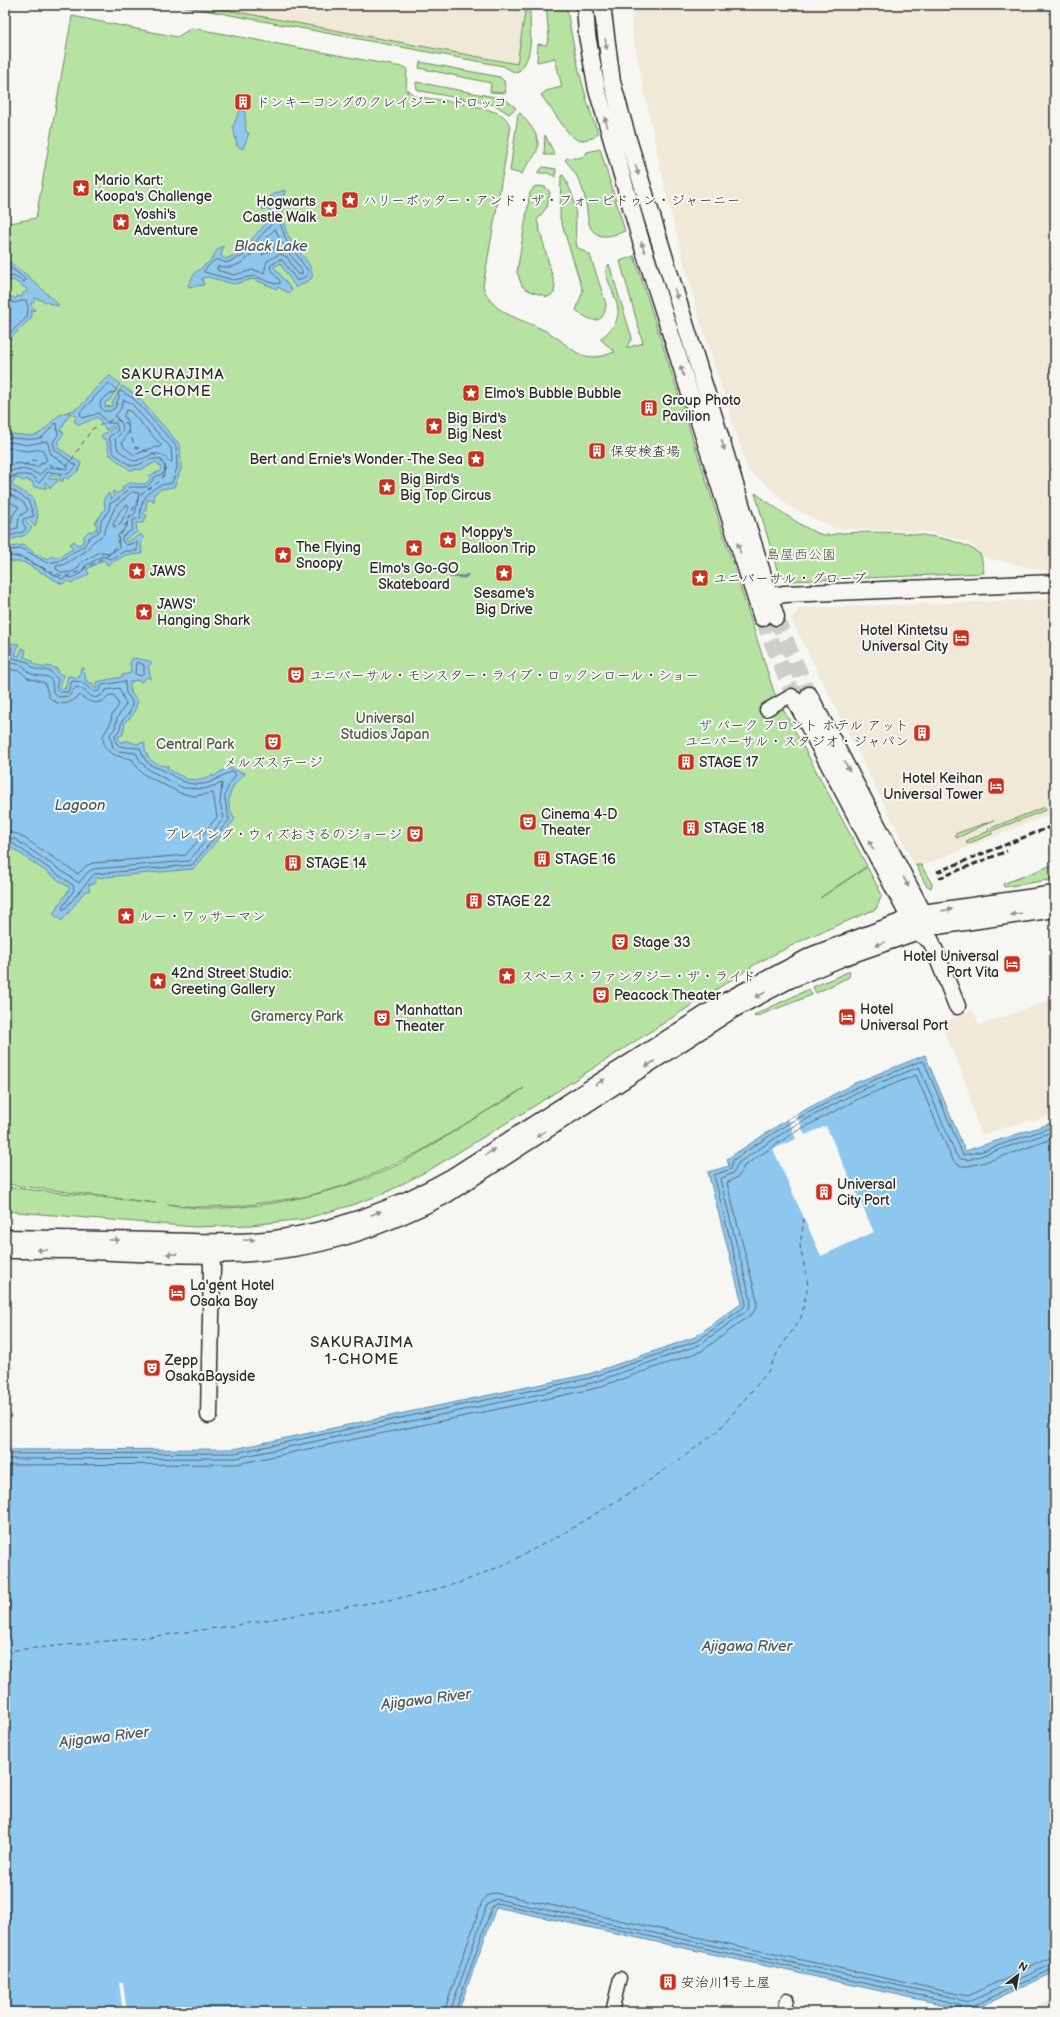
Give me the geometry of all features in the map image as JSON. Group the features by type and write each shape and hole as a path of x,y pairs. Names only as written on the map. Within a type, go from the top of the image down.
{"street":[{"path":"585,5 587,35 597,90 640,238 769,618"},
{"path":"602,5 612,82 762,597"},
{"path":"762,597 785,594 1055,583"},
{"path":"766,710 799,697 922,926 957,1006"},
{"path":"922,926 1055,894"},
{"path":"5,1250 93,1251 129,1254 210,1249 275,1239 319,1230 369,1216 413,1198 452,1177 726,1001 768,977 813,955 898,923 922,926 1055,910"},
{"path":"5,1238 210,1249"},
{"path":"209,1415 212,1266 210,1249"},
{"path":"612,2012 620,1978"},
{"path":"784,2012 787,1999"}],"shaded area":[{"path":"201,5 525,5 517,64"},
{"path":"631,5 1055,5 1055,570 1041,570 986,558 968,542 929,532 834,528 790,507 761,480 748,471 697,311 666,194 632,33"},
{"path":"1055,599 1055,812 916,868 791,619 800,608"},
{"path":"1055,999 1055,1113 1032,1122 1031,1120 980,1135 965,1080 941,1024 973,1009 979,1025"},
{"path":"1055,1997 1055,2012 1025,2012"}],"green space":[{"path":"177,5 200,5 517,64 526,5 530,5 530,48 528,57 524,64 519,71 514,72 503,66"},
{"path":"546,5 566,5 575,54 583,86 598,133 593,138 579,141 570,135 541,95 546,91 562,87 555,58 537,62 538,44 546,45 549,38"},
{"name":"Universal Studios Japan","path":"72,16 177,37 192,28 407,68 406,90 408,93 408,89 414,96 473,105 503,116 509,123 510,132 483,286 494,304 502,311 542,329 582,355 591,357 607,355 615,352 600,339 615,324 618,317 617,303 606,275 606,269 609,264 632,338 626,348 643,343 620,261 634,256 774,692 867,866 820,898 867,867 882,895 876,909 807,938 759,962 531,1108 431,1169 383,1194 349,1206 304,1219 251,1225 195,1227 5,1211 5,1187 156,1203 5,1184 5,224 36,218","holes":["524,1088 512,1097 481,1115","472,1120 426,1149 378,1174 329,1191 306,1196 343,1186 378,1172 421,1151","303,1197 246,1207 218,1208 192,1207 167,1204 196,1207 240,1206"]},
{"path":"420,62 500,77 504,81 506,93 490,92 491,83 419,68"},
{"path":"416,82 505,99 516,108 509,114 495,105 421,91 417,89"},
{"path":"520,113 536,134 538,140 537,152 522,174 510,171 518,114"},
{"path":"545,135 555,155 544,155"},
{"path":"600,149 625,231 608,236 596,234 591,228 582,188 575,173 565,160 567,158 581,157 586,155 587,152"},
{"path":"543,167 556,169 555,177 548,173 537,173"},
{"path":"563,175 575,205 577,247 590,255 606,304 605,312 599,320 585,317 576,310 583,291 560,218 561,176"},
{"path":"534,187 545,187 550,192 547,207 537,220 555,286 554,293 548,297 530,291 522,286 517,272 530,193"},
{"name":"島屋西公園","path":"755,493 800,524 818,533 827,535 858,532 915,534 953,541 969,547 981,555 984,573 790,581 778,573"},
{"path":"1045,807 1046,810 991,831 992,834 967,844 966,841 989,831 988,829"},
{"path":"994,820 957,838 955,834"},
{"path":"1055,864 1055,879 1004,887 1003,884"},
{"path":"916,865 921,865 932,884 931,888 926,885"},
{"path":"850,971 849,977 816,993 813,987"},
{"path":"809,989 812,995 755,1017 754,1015"}],"water":[{"path":"240,110 245,112 246,132 249,133 243,149 237,146 233,126"},
{"name":"Black Lake","path":"285,190 283,209 285,228 293,244 308,262 312,273 312,278 296,288 280,263 274,267 292,290 289,293 278,287 277,289 253,279 234,284 208,277 202,278 204,285 189,287 188,285 195,273 210,261 218,249 223,246 221,256 225,259 240,253 273,215 271,210 262,209 266,201 274,194"},
{"path":"9,262 27,275 59,305 57,306 35,298 34,302 30,304 35,310 31,311 32,317 5,344 5,320 10,314 6,312 5,314 5,292 7,291 9,296 16,299 17,296 22,297 23,293 26,292 27,289 13,280 5,283 5,263"},
{"path":"110,376 120,384 109,401 105,402 105,407 113,406 112,403 122,386 137,396 180,445 181,469 174,487 161,489 154,494 154,503 152,499 147,500 146,509 143,513 147,516 143,523 136,523 137,532 125,539 127,542 141,534 144,539 141,542 142,554 126,555 107,565 104,560 87,569 89,574 72,583 67,581 62,584 23,562 13,562 5,558 5,437 7,434 29,436 36,435 63,413 67,412 70,414 60,430 64,433 57,443 60,444 58,448 81,463 79,470 68,479 64,477 63,481 60,481 60,476 50,476 49,479 58,479 57,482 50,488 46,482 44,483 47,488 34,487 32,481 29,482 27,479 23,481 18,478 14,479 12,483 13,486 32,497 38,516 35,527 29,520 26,522 32,528 25,535 8,541 10,547 25,545 34,553 48,559 49,557 59,557 73,549 70,544 74,541 77,545 81,544 85,538 83,537 89,531 93,532 95,529 98,530 96,527 98,525 95,523 105,509 104,498 109,493 111,499 114,497 112,492 114,491 116,494 123,490 122,487 129,483 145,484 150,479 149,476 160,471 161,467 156,462 143,469 130,470 110,455 106,440 102,438 102,435 114,428 113,426 106,430 98,417 79,425 74,421 77,416 68,412 80,406 102,382"},
{"name":"Lagoon","path":"5,642 19,644 15,655 19,656 22,648 26,650 24,657 32,660 34,664 44,668 47,666 58,669 57,673 63,675 60,688 65,689 68,676 79,678 81,668 84,668 86,681 93,683 94,688 97,688 96,682 122,677 122,675 131,673 130,662 133,658 150,661 152,663 148,666 151,679 147,677 141,682 138,680 130,682 130,692 138,701 133,715 125,722 123,734 118,737 120,742 128,741 136,744 145,742 146,752 151,760 164,766 169,766 167,768 186,779 202,780 212,775 213,777 227,769 234,769 245,774 235,784 230,795 229,807 235,819 193,869 95,878 95,884 89,884 89,891 85,891 62,921 53,914 70,888 9,846 5,852"},
{"name":"Ajigawa River","path":"925,1055 965,1151 1055,1122 1055,1972 969,2012 959,2012 958,2008 954,2007 496,1907 458,2012 5,2012 5,1450 234,1449 589,1374 695,1337 742,1303 708,1172 729,1166 727,1159 788,1119 855,1083"}],"pier":[{"path":"796,1115 805,1135 826,1126 874,1232 821,1256 773,1149 796,1139 788,1119"},
{"path":"119,1983 123,1983 127,2012 123,2012"}],"waterway":[{"path":"451,576 465,577 467,575"}],"ferry route":[{"path":"5,485 23,466 33,460 62,468 68,465 92,429 114,419 126,423 135,447 153,454 163,462 165,467 165,473 161,479 139,497 112,553 78,572 68,576 59,575 10,553 5,548"},
{"path":"5,1651 148,1637 231,1626 412,1596 462,1582 506,1564 564,1533 641,1486 719,1430 767,1373 779,1350 801,1318 808,1285 800,1246 804,1218"}],"tunnel":[{"path":"776,617 809,695"},
{"path":"762,618 795,700"}],"railway":[{"path":"937,872 1055,825"},
{"path":"939,878 1007,851"}],"place":[{"name":"ドンキーコングのクレイジー・トロッコ","path":"243,102"},
{"name":"Mario Kart: Koopa's Challenge","path":"81,188"},
{"name":"ハリーポッター・アンド・ザ・フォービドゥン・ジャーニー","path":"350,200"},
{"name":"Hogwarts Castle Walk","path":"329,209"},
{"name":"Yoshi's Adventure","path":"121,222"},
{"name":"Elmo's Bubble Bubble","path":"471,393"},
{"name":"Group Photo Pavilion","path":"649,408"},
{"name":"Big Bird's Big Nest","path":"434,426"},
{"name":"保安検査場","path":"597,451"},
{"name":"Bert and Ernie's Wonder -The Sea","path":"476,459"},
{"name":"Big Bird's Big Top Circus","path":"387,487"},
{"name":"Moppy's Balloon Trip","path":"448,540"},
{"name":"Elmo's Go-GO Skateboard","path":"414,548"},
{"name":"The Flying Snoopy","path":"283,555"},
{"name":"JAWS","path":"137,571"},
{"name":"Sesame's Big Drive","path":"504,573"},
{"name":"ユニバーサル・グローブ","path":"700,578"},
{"name":"JAWS' Hanging Shark","path":"144,612"},
{"name":"Hotel Kintetsu Universal City","path":"961,638"},
{"name":"ユニバーサル・モンスター・ライブ・ロックンロール・ショー","path":"296,675"},
{"name":"ザ パーク フロント ホテル アット ユニバーサル・スタジオ・ジャパン","path":"922,733"},
{"name":"メルズステージ","path":"273,742"},
{"name":"STAGE 17","path":"686,762"},
{"name":"Hotel Keihan Universal Tower","path":"996,786"},
{"name":"Cinema 4-D Theater","path":"528,822"},
{"name":"STAGE 18","path":"691,828"},
{"name":"プレイング・ウィズおさるのジョージ","path":"415,834"},
{"name":"STAGE 16","path":"542,859"},
{"name":"STAGE 14","path":"293,863"},
{"name":"STAGE 22","path":"474,901"},
{"name":"ルー・ワッサーマン","path":"126,916"},
{"name":"Stage 33","path":"620,942"},
{"name":"Hotel Universal Port Vita","path":"1012,964"},
{"name":"スペース・ファンタジー・ザ・ライド","path":"507,976"},
{"name":"42nd Street Studio: Greeting Gallery","path":"158,981"},
{"name":"Peacock Theater","path":"601,995"},
{"name":"Hotel Universal Port","path":"847,1017"},
{"name":"Manhattan Theater","path":"382,1018"},
{"name":"Universal City Port","path":"824,1192"},
{"name":"La'gent Hotel Osaka Bay","path":"177,1293"},
{"name":"Zepp OsakaBayside","path":"152,1368"},
{"name":"安治川1号上屋","path":"668,1982"}],"district":[{"name":"SAKURAJIMA 2-CHOME","path":"173,382"},
{"name":"SAKURAJIMA 1-CHOME","path":"362,1350"}],"park label":[{"name":"Central Park","path":"195,744"},
{"name":"Gramercy Park","path":"297,1016"}]}
